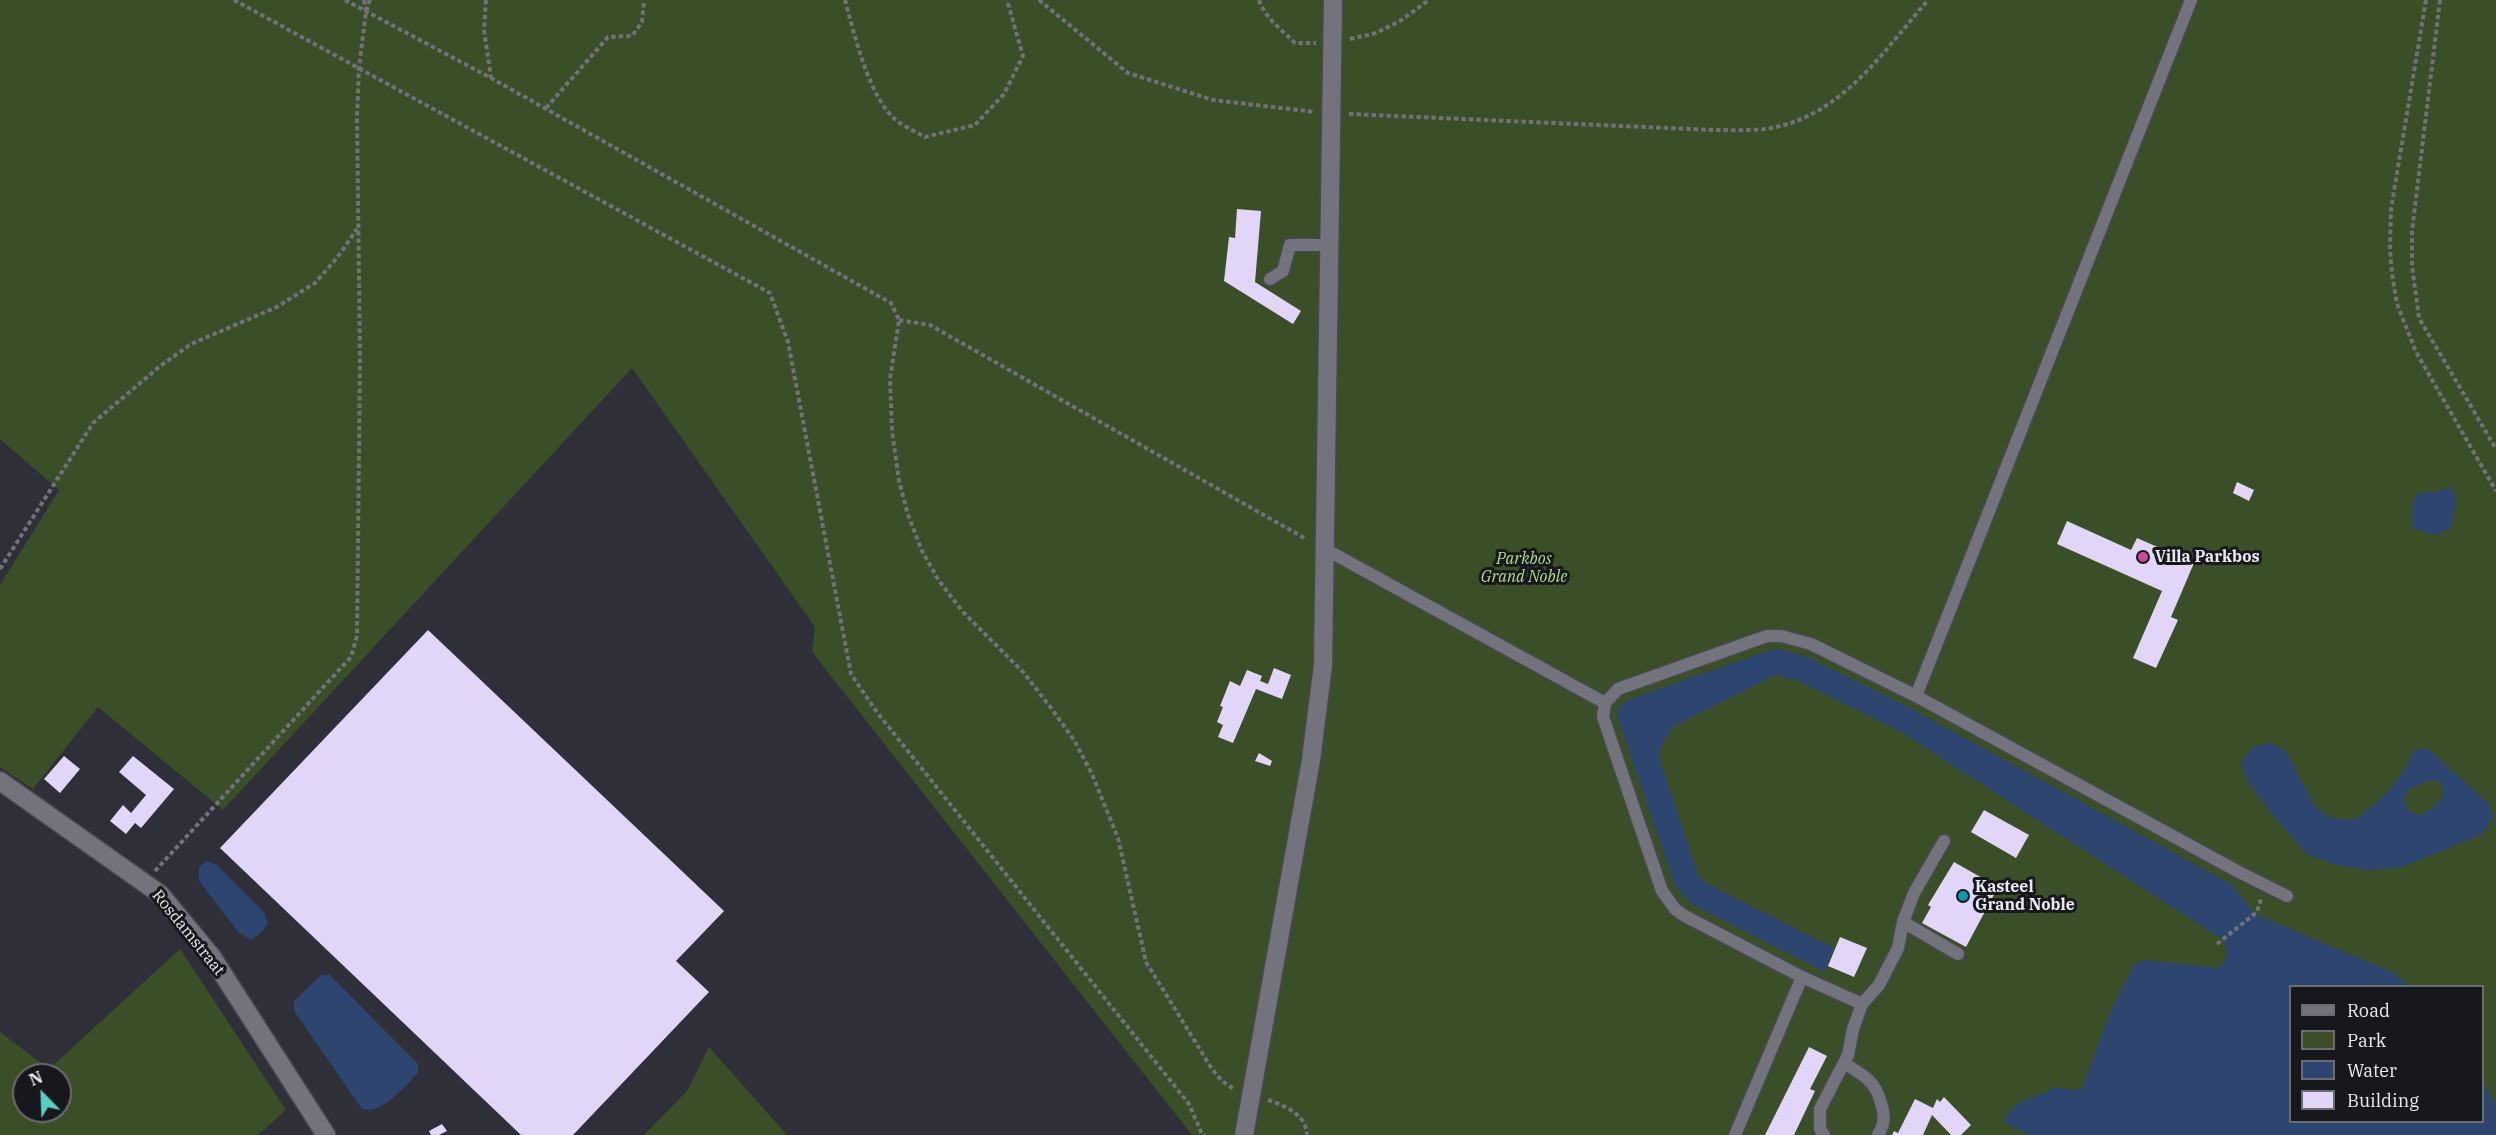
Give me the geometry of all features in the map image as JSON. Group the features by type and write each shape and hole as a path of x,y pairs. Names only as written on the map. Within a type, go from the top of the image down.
{"street":[{"path":"1244,1135 1311,760 1323,665 1333,0"},
{"name":"Rosdamstraat","path":"0,781 160,894 212,957 326,1135"}],"lane":[{"path":"1916,696 2191,0"},
{"path":"1270,279 1283,271 1290,245 1329,245"},
{"path":"1325,549 1605,703"},
{"path":"1862,1004 1802,977 1683,915 1662,891 1603,717 1605,703 1618,689 1767,636 1781,636 1811,644 1916,696 2227,866 2287,896"},
{"path":"1824,1135 1820,1129 1820,1109 1844,1063 1862,1004 1879,985 1898,948 1903,922 1914,893 1944,841"},
{"path":"1903,922 1958,954"},
{"path":"1735,1135 1802,977"},
{"path":"1844,1063 1865,1076 1877,1088 1885,1117 1878,1135"}],"path":[{"path":"234,0 770,293 788,342 851,674 876,711 1189,1104 1202,1134 1205,1135"},
{"path":"345,0 491,78 891,303 899,320 890,379 892,431 908,515 922,551 939,581 963,612 1024,674 1074,740 1092,774 1118,838 1146,962 1212,1069 1222,1082 1234,1089 1286,1106 1303,1121 1307,1135"},
{"path":"364,0 366,11"},
{"path":"145,882 351,657 357,636 360,371 357,116 359,68 366,11 370,0"},
{"path":"486,0 484,30 491,78"},
{"path":"545,109 608,37 632,36 642,22 644,0"},
{"path":"845,0 858,50 880,102 896,120 925,137 975,125 1004,94 1023,56 1007,0"},
{"path":"1040,0 1128,73 1213,100 1331,112 1713,130 1764,129 1801,118 1857,82 1870,70 1928,0"},
{"path":"1259,0 1262,8 1276,25 1295,43 1332,44 1376,33 1400,21 1429,0"},
{"path":"2426,0 2391,209 2392,274 2397,304 2416,352 2496,491"},
{"path":"2440,0 2412,231 2415,298 2419,318 2432,344 2496,449"},
{"path":"0,569 93,423 159,367 191,344 277,307 315,282 337,258 357,229"},
{"path":"899,320 930,325 1325,549"},
{"path":"2217,944 2257,912"}],"green space":[{"name":"Parkbos Grand Noble","path":"0,0 2496,0 2496,1135 1192,1135 812,652 815,627 632,368 223,810 98,707 33,789 0,767 0,585 59,490 0,439"},
{"path":"180,949 286,1110 258,1135 0,1135 0,1032 41,1063 12,1063 12,1123 72,1123 72,1063 56,1063"},
{"path":"709,1047 787,1135 644,1135 687,1091"}],"water":[{"path":"2451,487 2456,500 2451,528 2435,535 2412,528 2412,504 2417,493 2436,492"},
{"path":"1779,649 1807,657 1910,708 2231,884 2255,914 2392,972 2408,985 2289,985 2289,1123 2484,1123 2484,1083 2496,1106 2496,1135 2029,1135 2003,1122 2020,1103 2056,1087 2082,1089 2110,1012 2134,965 2144,960 2218,968 2226,956 2223,940 1898,730 1798,681 1776,675 1672,727 1658,754 1697,872 1704,882 1834,948 1825,972 1691,904 1674,884 1617,716 1618,709 1626,701 1636,697 1770,650"},
{"path":"2271,743 2286,751 2314,805 2330,818 2354,820 2373,805 2397,780 2414,750 2427,748 2488,803 2493,817 2483,834 2399,868 2368,870 2338,865 2308,855 2275,818 2247,781 2241,762 2253,747","holes":["2427,781 2438,781 2442,786 2442,797 2433,808 2419,815 2409,811 2403,800 2408,790"]},
{"path":"207,861 216,864 264,912 268,923 261,933 251,940 239,933 199,881 199,867"},
{"path":"329,974 418,1064 418,1073 393,1098 377,1108 362,1109 294,1011 294,1001 321,975"}],"building":[{"path":"1237,209 1261,211 1255,282 1301,311 1293,324 1224,281 1229,237 1235,238"},
{"path":"2237,482 2254,490 2249,501 2233,493"},
{"path":"2067,521 2131,550 2137,538 2194,563 2171,617 2178,620 2156,668 2133,658 2162,591 2057,544"},
{"path":"428,630 724,911 676,961 709,992 573,1135 521,1135 220,848"},
{"path":"1274,668 1291,675 1282,699 1256,689 1233,743 1218,737 1223,725 1217,722 1223,707 1220,706 1230,681 1240,686 1247,670 1262,676 1260,681 1268,684"},
{"path":"1259,753 1272,761 1270,766 1255,761"},
{"path":"64,756 80,769 60,793 44,779"},
{"path":"133,756 174,789 141,828 135,823 126,834 110,821 123,805 131,813 146,795 119,772"},
{"path":"1984,810 2029,835 2016,858 1971,832"},
{"name":"Kasteel Grand Noble","path":"1954,862 1998,887 1966,947 1922,923 1931,907 1928,905"},
{"path":"1840,937 1867,948 1854,977 1828,966"},
{"path":"1809,1047 1827,1056 1810,1089 1815,1091 1794,1135 1765,1135"},
{"path":"1944,1097 1971,1125 1961,1135 1951,1135 1932,1115 1923,1135 1892,1135 1894,1131 1898,1133 1915,1099 1933,1108 1937,1099 1940,1102"},
{"path":"442,1124 447,1131 439,1135 431,1135 429,1131"}],"place":[{"name":"Villa Parkbos","path":"2143,557"},
{"name":"Kasteel Grand Noble","path":"1963,896"}]}
